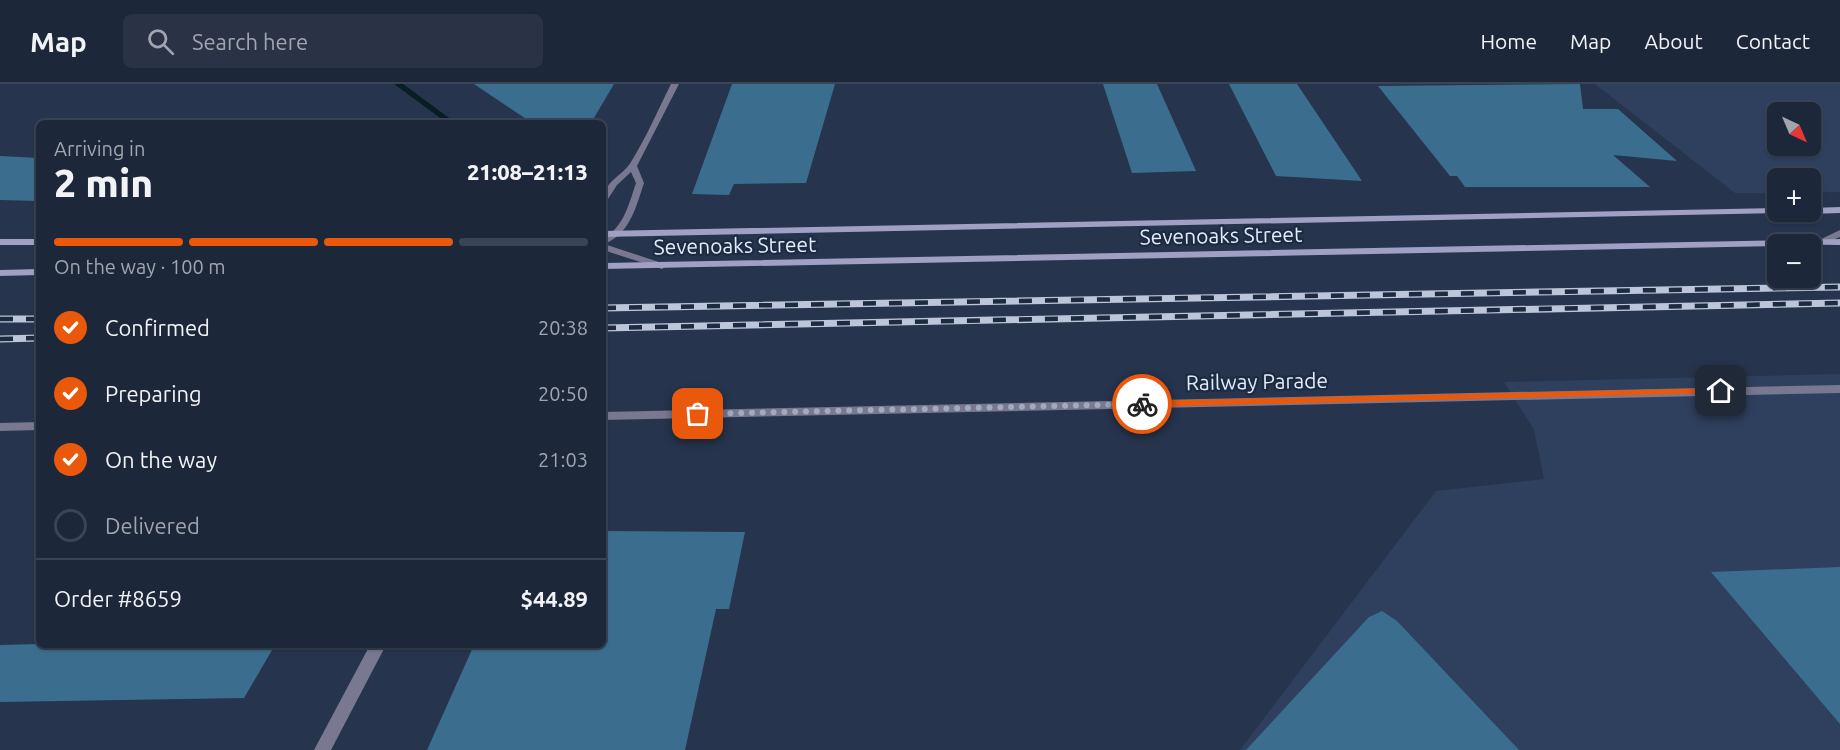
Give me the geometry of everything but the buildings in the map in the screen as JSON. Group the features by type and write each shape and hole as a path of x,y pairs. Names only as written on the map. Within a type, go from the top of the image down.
{"main road":[{"path":"1821,211 1840,210"},
{"name":"Sevenoaks Street","path":"606,234 1767,211"},
{"path":"0,242 36,242"},
{"name":"Sevenoaks Street","path":"1821,243 1840,242"},
{"name":"Sevenoaks Street","path":"606,266 1767,244"},
{"path":"0,273 36,272"}],"street":[{"path":"606,195 614,183 633,166 675,84"},
{"path":"606,240 619,234 640,183 633,166"},
{"path":"1821,242 1840,233"},
{"path":"606,248 662,266"},
{"name":"Railway Parade","path":"606,416 1840,389"},
{"path":"0,427 36,426"},
{"path":"322,750 376,648"}],"shaded area":[{"path":"1595,84 1840,84 1840,192 1821,192 1821,168 1767,168 1767,193 1735,193"},
{"path":"1840,374 1840,750 1240,750 1436,491 1544,479 1534,430 1504,382"}],"waterway":[{"path":"398,84 448,120"}],"railway":[{"path":"606,308 1840,287"},
{"path":"606,328 1840,303"},
{"path":"0,319 36,319"},
{"path":"0,339 36,338"}],"way so far":[{"path":"698,414 1142,404"}],"route":[{"path":"1142,404 1721,391"}]}
